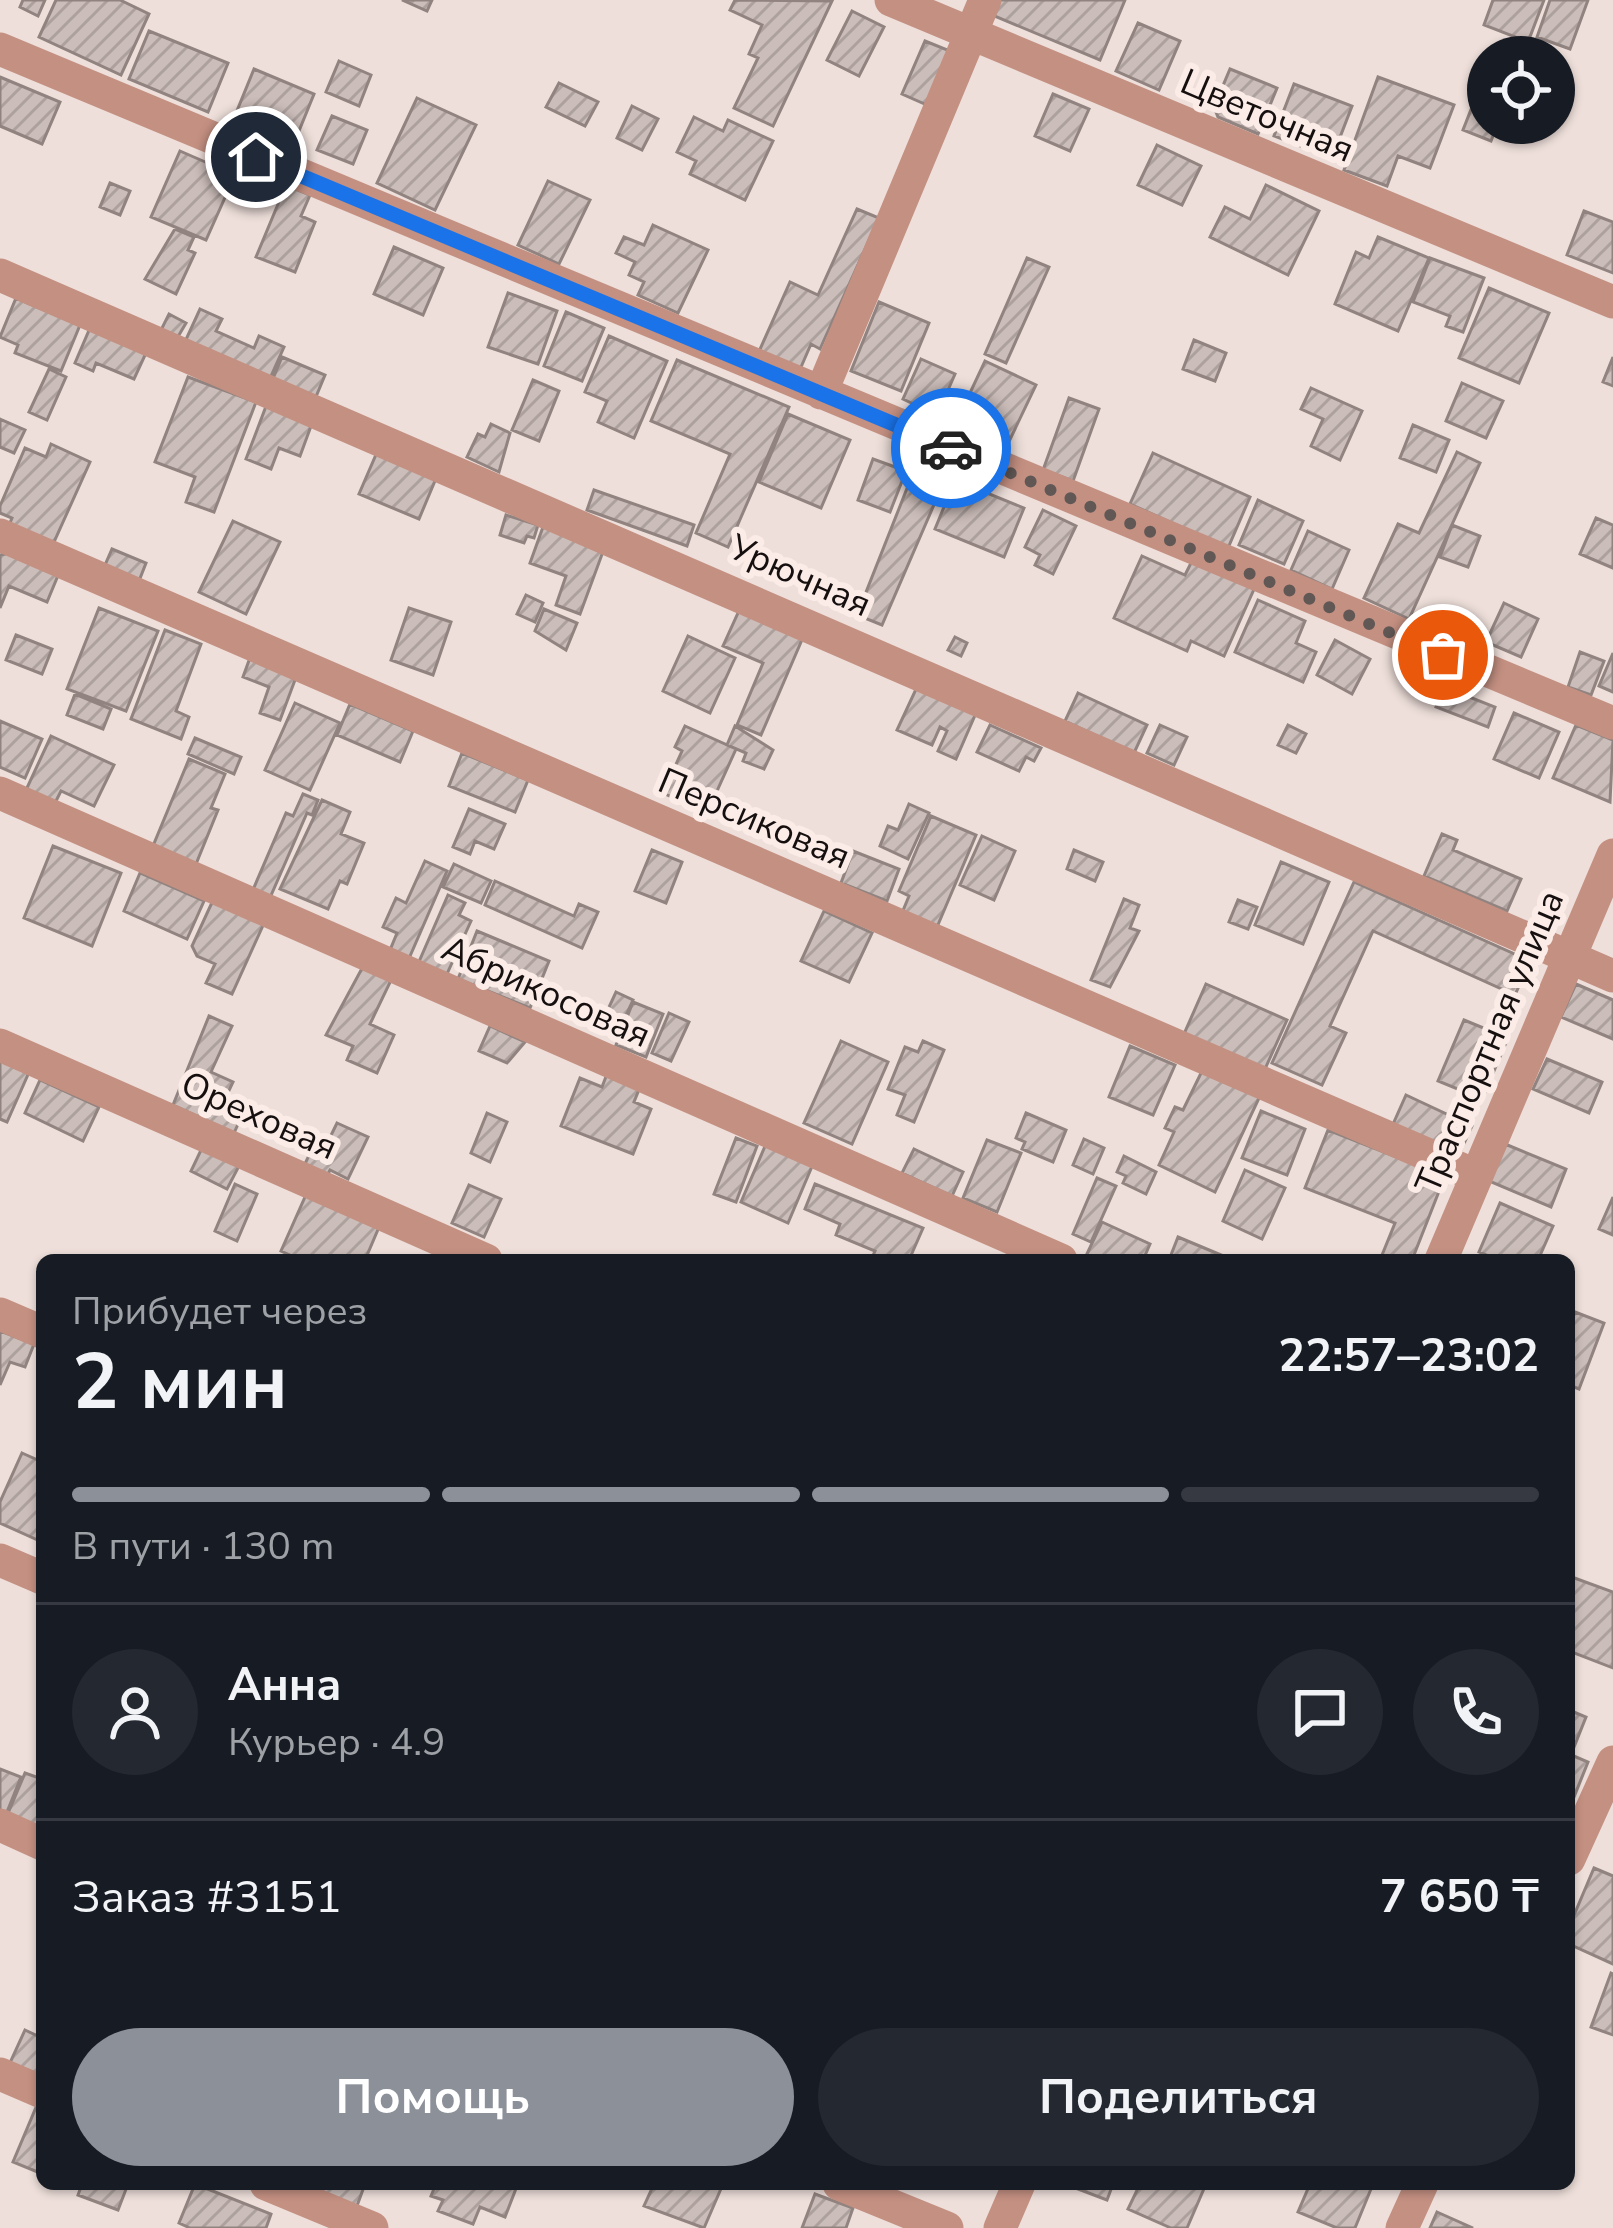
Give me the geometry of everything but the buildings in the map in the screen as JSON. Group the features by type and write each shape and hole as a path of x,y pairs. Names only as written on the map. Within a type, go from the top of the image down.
{"street":[{"name":"Цветочная","path":"891,0 1613,302"},
{"path":"820,393 985,0"},
{"path":"0,49 1613,723"},
{"name":"Урючная","path":"0,275 1613,976"},
{"name":"Персиковая","path":"0,535 1478,1176"},
{"name":"Абрикосовая","path":"0,793 1047,1254"},
{"name":"Траспортная улица","path":"1444,1254 1566,956 1613,855"},
{"name":"Ореховая","path":"0,1045 472,1254"},
{"path":"0,1314 36,1329"},
{"path":"0,1560 36,1575"},
{"path":"1575,1846 1613,1762"},
{"path":"0,1825 36,1841"},
{"path":"0,2074 36,2089"},
{"path":"280,2190 372,2228"},
{"path":"854,2190 946,2228"},
{"path":"1000,2228 1016,2190"},
{"path":"1402,2228 1419,2190"}],"way so far":[{"path":"951,448 1443,655"}],"route":[{"path":"256,157 951,448"}]}
